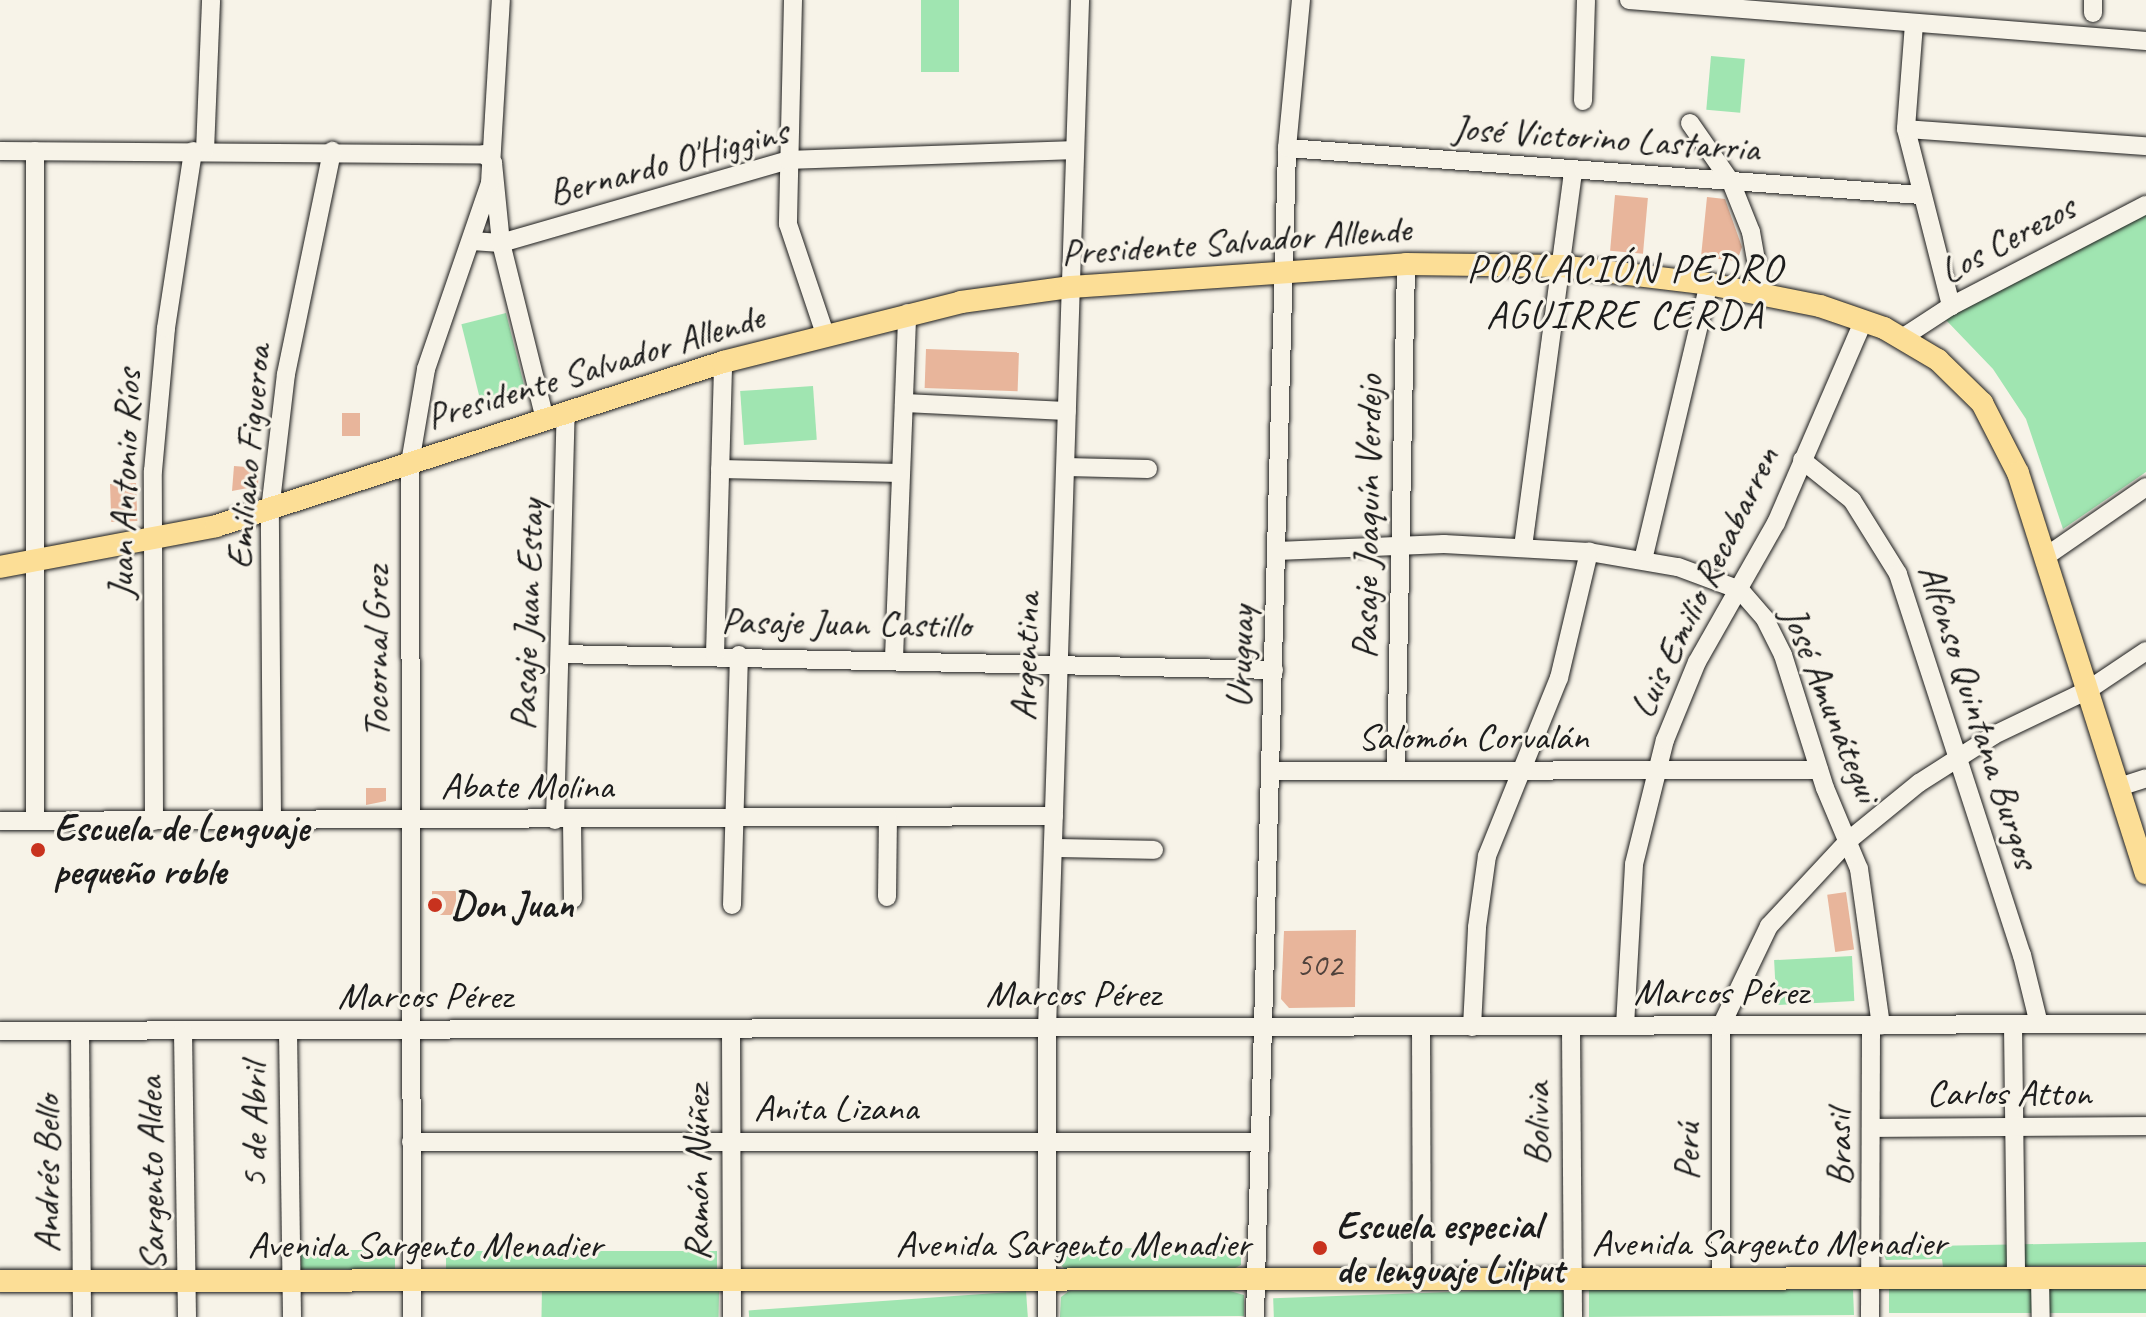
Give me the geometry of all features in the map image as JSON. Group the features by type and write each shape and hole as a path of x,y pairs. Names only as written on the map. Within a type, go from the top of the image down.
{"main road":[{"name":"Presidente Salvador Allende","path":"0,567 152,542 270,510 723,362 907,313 1071,287 1286,269 1406,264 1561,266 1709,284 1864,320 1902,338 1954,373 1993,418 2018,473 2146,873"},
{"name":"Avenida Sargento Menadier","path":"0,1281 2146,1278"}],"street":[{"name":"Juan Antonio Ríos","path":"154,821 152,542 159,386 199,151 211,0"},
{"name":"Tocornal Grez","path":"412,1317 410,463 426,369 472,241 493,163 501,0"},
{"path":"793,0 788,160 790,232 825,334"},
{"name":"Argentina","path":"1047,1317 1047,1029 1080,0"},
{"name":"Uruguay","path":"1255,1317 1287,148 1301,0"},
{"path":"1583,101 1586,0"},
{"path":"1629,0 2146,41"},
{"path":"1914,24 1906,129 1951,306"},
{"path":"1690,123 1731,182 1751,232 1762,294"},
{"path":"1906,129 2146,146"},
{"name":"José Victorino Lastarria","path":"1287,148 1921,195"},
{"name":"Bernardo O'Higgins","path":"472,241 501,243 788,160 1075,150"},
{"name":"Bernardo O'Higgins","path":"0,151 476,152 493,163"},
{"path":"35,151 35,821"},
{"name":"Emiliano Figueroa","path":"272,821 270,510 286,374 332,151"},
{"name":"Pasaje Juan Estay","path":"493,163 501,243 556,416 564,820 573,899"},
{"path":"1523,547 1573,171"},
{"name":"Los Cerezos","path":"1902,338 1951,306 2146,205"},
{"name":"Pasaje Joaquín Verdejo","path":"1396,771 1406,264"},
{"path":"1643,560 1709,284"},
{"path":"894,658 907,313"},
{"name":"Luis Emilio Recabarren","path":"1625,1026 1631,887 1655,773 1686,685 1740,590 1864,320"},
{"path":"715,654 723,362"},
{"path":"904,403 1067,411"},
{"name":"Alfonso Quintana Burgos","path":"1802,460 1852,500 1891,557 2022,955 2039,1024"},
{"path":"1066,467 1148,469"},
{"path":"720,469 901,473"},
{"path":"2045,557 2146,487"},
{"name":"José Amunátegui","path":"1277,551 1401,544 1589,552 1643,560 1711,576 1740,590 1775,636 1819,770 1849,840 1867,904 1876,1025"},
{"path":"1472,1027 1482,878 1497,822 1559,678 1589,552"},
{"path":"1721,1026 1769,926 1849,840 1958,757 2033,714 2088,690 2146,651"},
{"name":"Pasaje Juan Castillo","path":"560,654 894,658 1274,670"},
{"path":"732,905 739,655"},
{"name":"Salomón Corvalán","path":"1271,771 1655,773 1819,770"},
{"path":"2119,787 2146,778"},
{"name":"Abate Molina","path":"0,821 1054,816"},
{"path":"887,897 888,817"},
{"path":"1053,848 1154,850"},
{"name":"Marcos Pérez","path":"0,1031 2146,1024"},
{"name":"Brasil","path":"1870,1317 1876,1025"},
{"path":"2013,1025 2016,1278"},
{"name":"Perú","path":"1721,1026 1721,1279"},
{"path":"1421,1027 1422,1279"},
{"name":"Bolivia","path":"1571,1027 1573,1317"},
{"name":"Ramón Núñez","path":"731,1029 732,1317"},
{"name":"5 de Abril","path":"288,1030 292,1317"},
{"name":"Andrés Bello","path":"80,1031 82,1317"},
{"name":"Sargento Aldea","path":"183,1031 187,1317"},
{"name":"Carlos Atton","path":"1872,1128 2146,1126"},
{"name":"Anita Lizana","path":"411,1142 1260,1142"},
{"path":"2040,1278 2041,1317"}],"green space":[{"path":"921,0 959,0 959,72 921,72"},
{"path":"1711,56 1745,59 1740,113 1706,110"},
{"path":"2146,214 2146,472 2063,529 2026,419 1993,369 1945,319"},
{"path":"506,313 526,392 481,403 461,324"},
{"path":"813,386 817,440 744,445 740,391"},
{"path":"1852,956 1854,1001 1776,1005 1774,960"},
{"path":"2146,1242 2146,1265 1943,1267 1942,1259 1886,1260 1881,1247"},
{"path":"1241,1247 1241,1265 1231,1270 1066,1271 1061,1265 1061,1249"},
{"path":"301,1250 395,1250 395,1269 301,1269"},
{"path":"446,1251 717,1251 717,1271 446,1271"},
{"path":"1889,1286 2146,1286 2146,1313 1889,1313"},
{"path":"542,1288 719,1291 719,1317 541,1317"},
{"path":"1564,1288 1565,1317 1274,1317 1273,1298"},
{"path":"1589,1288 1853,1290 1854,1315 1589,1317"},
{"path":"1026,1291 1028,1317 749,1317 749,1310"},
{"path":"1069,1291 1230,1291 1244,1295 1244,1316 1060,1317 1061,1297"}],"building":[{"path":"1615,195 1648,198 1643,254 1610,251"},
{"path":"1707,197 1725,199 1742,247 1737,261 1701,257"},
{"path":"926,349 1019,352 1018,391 925,388"},
{"path":"342,413 360,413 360,436 342,436"},
{"path":"234,466 259,468 258,486 232,491"},
{"path":"136,483 137,521 111,522 110,484"},
{"path":"366,788 386,788 386,801 366,805"},
{"path":"432,891 456,891 456,915 432,915"},
{"path":"1846,892 1854,949 1835,952 1827,895"},
{"path":"1356,930 1355,1007 1289,1008 1281,999 1284,931"}],"place":[{"name":"Escuela de Lenguaje pequeño roble","path":"38,850"},
{"name":"Don Juan","path":"435,905"},
{"name":"Escuela especial de lenguaje Liliput","path":"1320,1248"}],"district":[{"name":"POBLACIÓN PEDRO AGUIRRE CERDA","path":"1625,291"}]}
